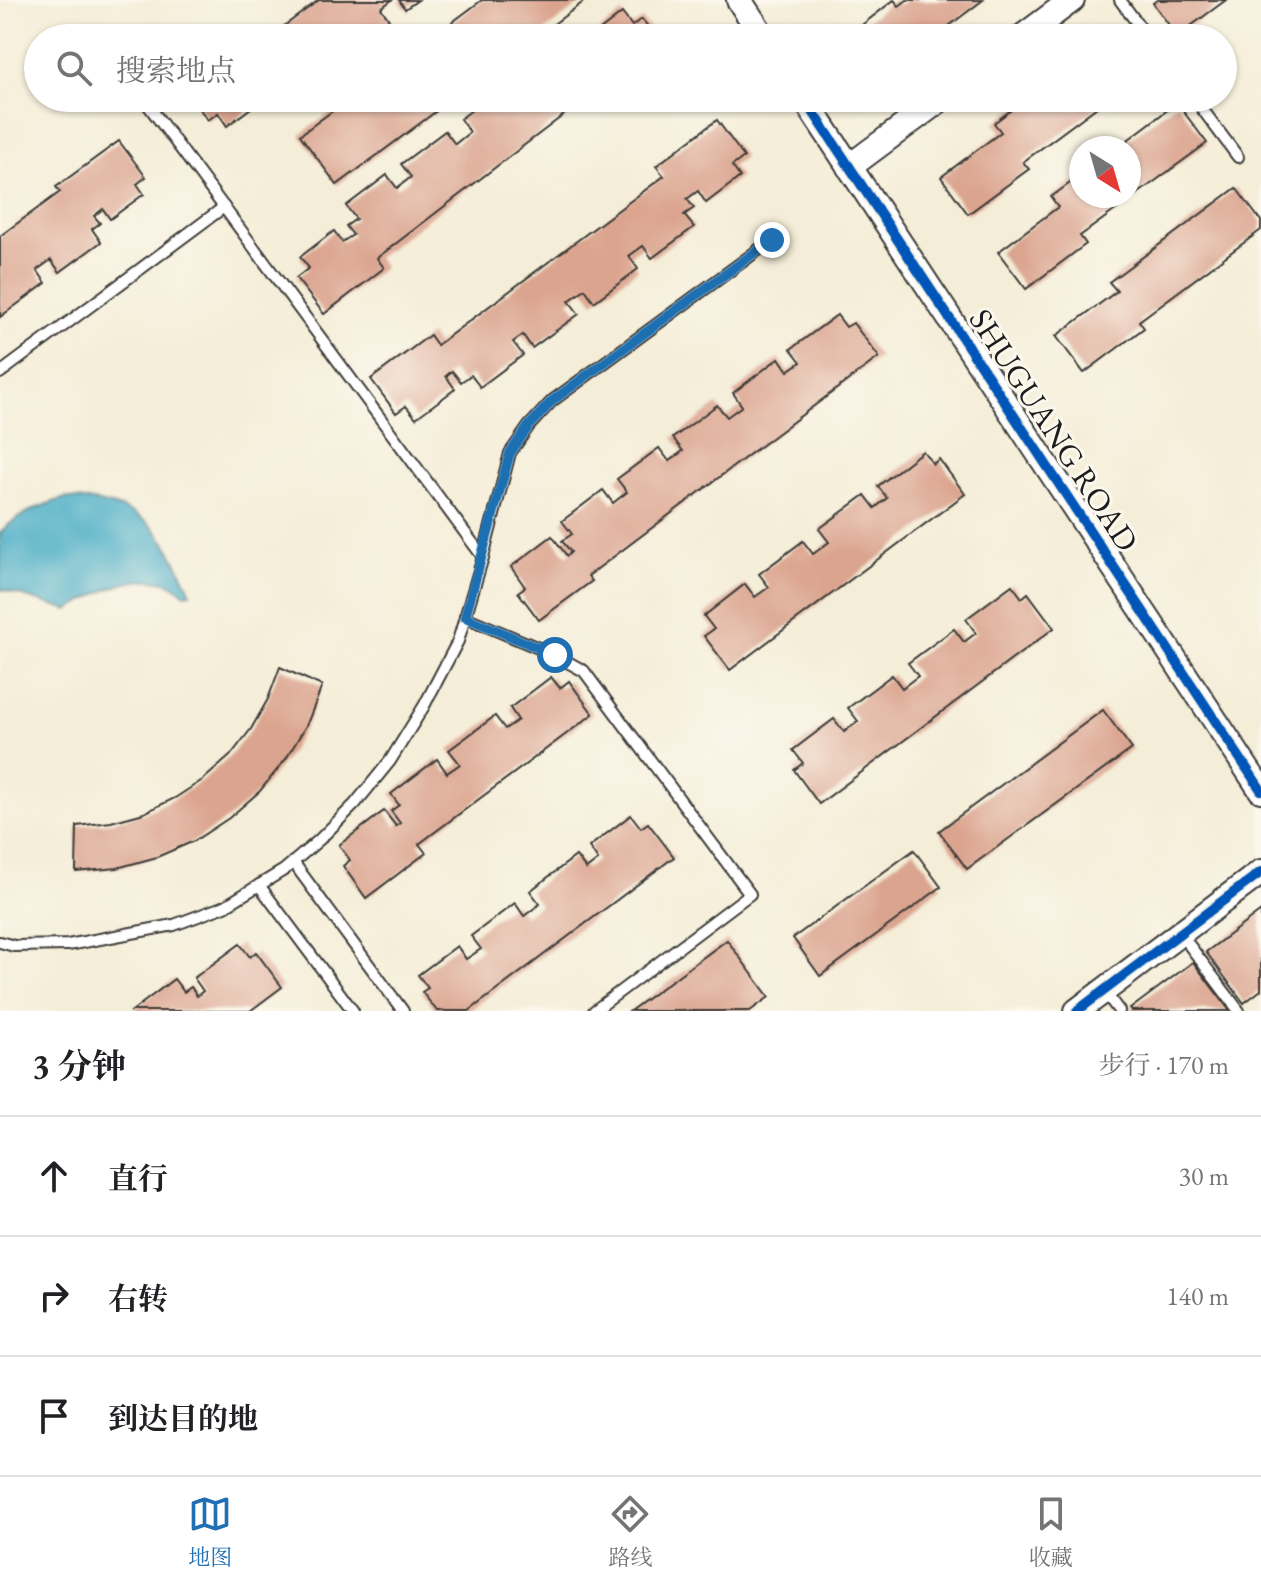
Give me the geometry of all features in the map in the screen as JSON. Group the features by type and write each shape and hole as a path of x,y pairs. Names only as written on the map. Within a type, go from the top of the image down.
{"street":[{"path":"739,0 755,24"},
{"path":"1040,24 1072,0"},
{"name":"SHUGUANG ROAD","path":"813,112 1261,790"},
{"path":"849,167 923,112"},
{"path":"1077,1011 1261,872"}],"lane":[{"path":"1120,0 1138,24"},
{"path":"153,112 483,557"},
{"path":"1204,112 1238,157"},
{"path":"0,373 224,207"},
{"path":"0,942 14,946 68,945 174,925 225,906 293,862 355,804 390,761 424,706 458,641 510,453 529,426 552,401 772,240"},
{"path":"465,617 555,655 584,671 750,894 594,1011"},
{"path":"293,862 403,1011"},
{"path":"259,885 353,1011"},
{"path":"1180,933 1239,1011"},
{"path":"1104,991 1119,1011"}],"water":[{"path":"66,498 114,506 146,522 170,550 191,593 185,594 168,583 142,580 116,586 68,610 0,589 0,533 30,511"}],"building":[{"path":"319,0 392,0 381,8 390,21 386,24 287,24"},
{"path":"399,0 418,0 405,9"},
{"path":"482,0 586,0 554,24 450,24"},
{"path":"894,0 899,6 907,0 983,0 951,24 863,24"},
{"path":"1157,0 1226,0 1193,24 1168,24 1153,3"},
{"path":"622,13 630,24 608,24"},
{"path":"202,112 246,112 227,126 218,113 208,120"},
{"path":"331,112 435,112 337,185 300,135"},
{"path":"469,112 568,112 377,258 384,268 324,314 296,278 309,268 300,257 334,231 342,242 353,235 346,226 356,219 346,206 387,175 397,188 411,177 401,164 445,131 455,144 470,132 460,119"},
{"path":"1009,112 1090,112 1023,162 1029,169 968,214 941,177 1001,132 994,123"},
{"path":"1165,112 1184,112 1207,143 1141,191 1141,136 1133,136"},
{"path":"717,120 744,157 732,166 740,177 706,203 698,191 687,199 694,208 684,215 694,227 652,258 643,246 629,256 638,269 594,302 585,289 569,301 579,314 532,348 523,335 513,342 523,355 480,387 471,375 461,382 452,371 446,376 455,389 416,418 406,406 396,413 371,379 430,335 437,345 664,176 656,166"},
{"path":"119,141 146,177 137,184 144,194 110,219 103,209 94,216 100,223 92,229 101,242 60,272 51,260 37,270 46,283 0,317 0,236 60,192 56,187"},
{"path":"1069,184 1069,208 1118,208 1080,236 1086,244 1026,289 998,252 1058,207 1051,197"},
{"path":"1236,188 1261,221 1261,230 1139,321 1144,328 1084,373 1056,336 1117,291 1109,282"},
{"path":"837,315 846,327 853,323 879,357 588,576 592,581 539,620 518,592 525,587 511,567 552,536 567,556 571,552 562,541 572,534 562,521 603,490 613,503 627,492 617,479 659,448 669,461 683,451 673,438 717,405 727,417 742,406 733,393 779,358 788,371 801,362 791,349"},
{"path":"923,451 933,464 939,459 965,494 730,670 704,636 714,629 704,616 745,584 755,597 769,587 759,574 803,541 813,554 829,542 819,529 865,495 875,508 887,498 878,486"},
{"path":"1012,585 1022,598 1028,593 1054,628 819,804 794,770 803,763 793,750 834,719 844,732 858,721 848,708 892,675 902,688 918,676 908,663 954,629 964,642 976,633 966,619"},
{"path":"280,667 322,686 307,724 286,759 260,791 229,818 194,841 157,857 117,868 76,872 77,826 111,822 144,813 204,779 230,756 251,729 268,699"},
{"path":"551,677 560,688 569,681 593,714 419,844 426,853 366,898 343,866 350,860 339,845 384,811 396,826 400,823 391,811 399,805 391,794 437,759 447,773 460,764 449,750 495,716 505,729 518,720 510,708"},
{"path":"1103,710 1132,749 967,869 939,831"},
{"path":"631,815 641,828 648,823 674,857 469,1011 437,1011 422,992 428,988 418,975 457,946 466,959 481,949 471,936 515,903 524,916 540,904 530,891 576,856 586,869 598,860 589,847"},
{"path":"914,850 941,887 820,976 793,938"},
{"path":"1261,911 1261,990 1244,1003 1206,952"},
{"path":"727,940 769,997 750,1011 630,1011"},
{"path":"240,944 250,957 256,952 282,987 250,1011 132,1011 174,979 184,992 191,987 197,996 203,991 194,978"},
{"path":"1193,962 1230,1011 1130,1009"}],"cycle path":[{"path":"813,112 1261,790"},
{"path":"1077,1011 1261,872"}],"route":[{"path":"555,655 465,617 510,453 552,401 772,240"}]}
